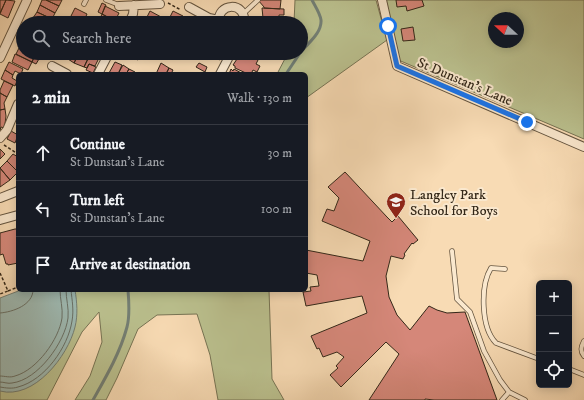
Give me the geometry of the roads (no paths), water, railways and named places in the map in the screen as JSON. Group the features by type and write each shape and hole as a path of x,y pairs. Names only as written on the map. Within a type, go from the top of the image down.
{"street":[{"path":"20,16 27,0"},
{"name":"St Dunstan's Lane","path":"382,0 397,66 584,147"},
{"path":"119,6 160,4"},
{"path":"132,16 134,5"},
{"path":"189,7 205,16"},
{"path":"220,16 221,12 227,8 237,8 243,14"},
{"path":"0,58 16,24"},
{"path":"99,72 105,60"},
{"path":"221,72 227,60"},
{"path":"52,66 63,72"},
{"path":"2,141 16,109"},
{"path":"0,198 16,192"},
{"path":"0,220 16,216"}],"lane":[{"path":"106,0 119,6"},
{"path":"243,14 258,0"},
{"path":"452,251 457,299 470,312 484,351 500,380 509,392 525,400"},
{"path":"505,270 491,268 487,279 484,303 488,332 496,343 536,358"},
{"path":"584,341 581,347 581,352 584,356"},
{"path":"572,370 584,375"},
{"path":"502,400 509,392"}],"water":[{"path":"16,292 75,292 77,318 71,338 65,350 48,373 37,382 25,389 13,392 0,391 0,298"}],"waterway":[{"path":"308,44 314,38 321,25 320,15 312,0"},
{"path":"287,72 295,60"},
{"path":"93,400 112,365 124,337 129,318 128,292"}],"place":[{"name":"Langley Park School for Boys","path":"396,219"}]}
